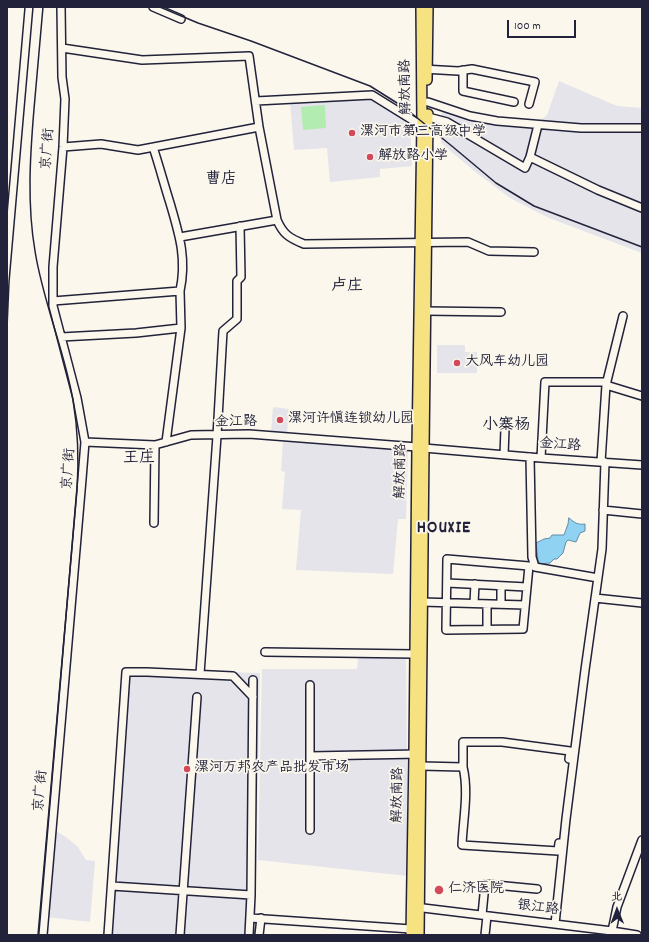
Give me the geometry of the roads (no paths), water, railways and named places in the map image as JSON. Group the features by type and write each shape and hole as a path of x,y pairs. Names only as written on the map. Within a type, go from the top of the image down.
{"main road":[{"name":"解放南路","path":"419,935 416,907 417,754 422,602 420,448 426,311 423,242 428,118 421,7"},
{"name":"解放南路","path":"411,932 416,907 421,766 417,754 414,654 420,448 423,242 422,126 428,7"}],"street":[{"name":"京广街","path":"43,935 85,442 77,398 53,306 53,267 64,147 65,99 62,77 61,7"},
{"path":"153,7 181,19"},
{"path":"62,48 142,60 249,56 259,127 276,220 287,236 293,240 304,244 468,242 489,251 534,252"},
{"path":"424,70 472,69 535,82 529,104"},
{"path":"463,70 463,91 514,102"},
{"path":"256,101 372,95 422,126"},
{"path":"428,102 470,116 497,121 581,128 642,128"},
{"path":"428,118 446,122 525,168 530,157 538,125"},
{"path":"64,147 101,144 138,150 259,127"},
{"path":"153,147 180,238 183,257 180,291 181,328 166,442"},
{"path":"530,157 598,190 642,208"},
{"path":"180,238 276,220"},
{"path":"200,674 223,331 237,319 237,281 241,278 240,226"},
{"path":"53,301 180,291"},
{"path":"426,311 501,312"},
{"path":"555,924 566,819 594,598 602,549 603,462 607,384 623,316"},
{"path":"61,336 136,333 181,328"},
{"path":"541,458 545,382 607,384 642,396"},
{"path":"504,455 505,429"},
{"name":"金江路","path":"85,442 155,445 190,435 217,436 249,434 541,458 642,464"},
{"path":"154,523 155,445"},
{"path":"530,457 532,557 535,567 598,578"},
{"path":"603,510 642,514"},
{"path":"447,559 529,566 527,587 523,629 446,630 447,559"},
{"path":"447,583 527,587"},
{"path":"474,604 475,584"},
{"path":"501,586 501,604"},
{"path":"594,598 642,603"},
{"path":"422,602 525,605"},
{"path":"487,604 487,629"},
{"path":"265,652 414,654"},
{"path":"108,935 126,672 233,676 253,697"},
{"path":"249,935 251,895 253,680"},
{"path":"310,685 310,830"},
{"path":"180,935 197,697"},
{"path":"463,742 502,742 570,751 558,851 462,845 466,787 463,767 463,742"},
{"path":"310,756 417,754"},
{"path":"421,766 463,767"},
{"path":"612,933 617,907 642,840"},
{"path":"485,935 485,884 537,889"},
{"path":"112,886 251,895"},
{"name":"银江路","path":"416,907 637,935"},
{"path":"250,918 411,932"},
{"path":"259,935 260,918"}],"water":[{"path":"569,518 577,523 585,524 585,531 580,533 576,542 568,540 566,542 563,553 557,559 554,559 550,563 540,564 538,560 536,543 550,538 552,535 564,535"}],"railway":[{"path":"7,214 25,7"},
{"path":"7,328 9,282 33,7"},
{"path":"38,935 78,468 78,445 73,400 64,362 43,289 32,233 30,198 31,145 43,7"},
{"path":"160,7 198,23 251,41 370,86 405,108 496,183 534,206 642,247"}],"place":[{"name":"漯河市第三高级中学","path":"352,133"},
{"name":"解放路小学","path":"370,157"},
{"name":"大风车幼儿园","path":"457,363"},
{"name":"漯河许慎连锁幼儿园","path":"280,420"},
{"name":"漯河万邦农产品批发市场","path":"187,769"},
{"name":"仁济医院","path":"439,890"}],"district":[{"name":"曹店","path":"221,181"},
{"name":"卢庄","path":"347,288"},
{"name":"小寨杨","path":"506,427"},
{"name":"王庄","path":"139,460"},
{"name":"HOUXIE","path":"444,530"}]}
